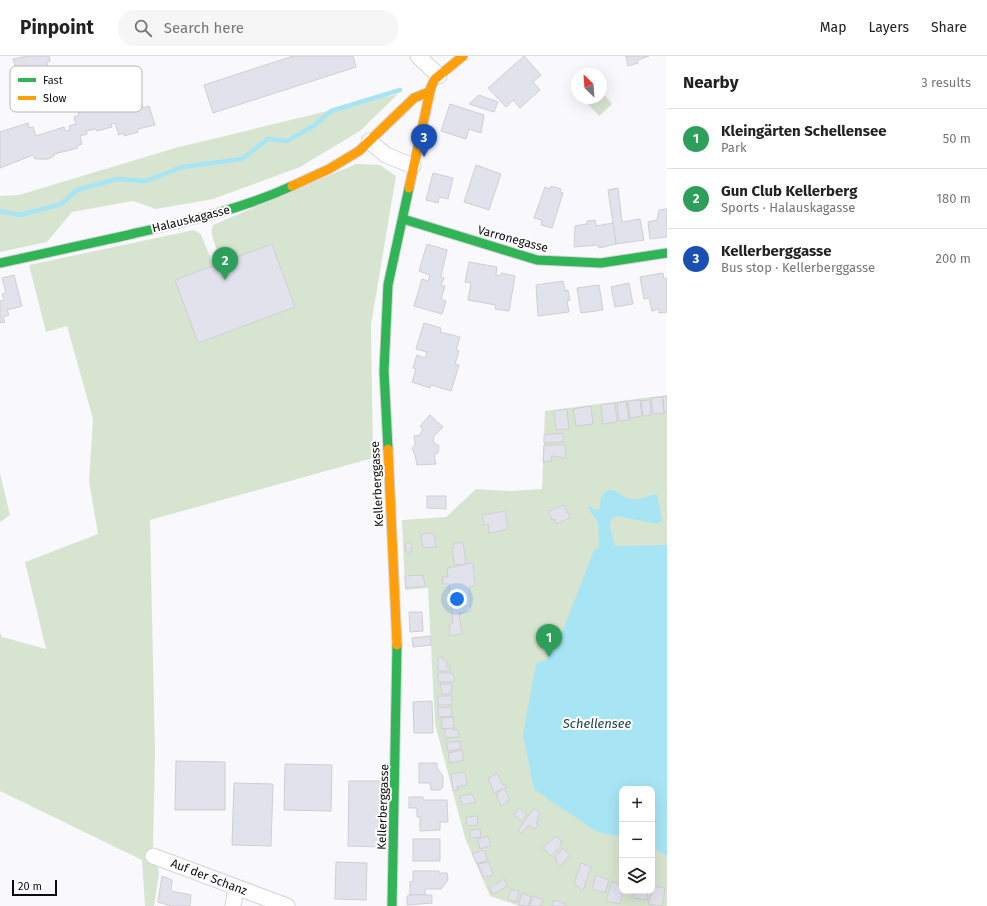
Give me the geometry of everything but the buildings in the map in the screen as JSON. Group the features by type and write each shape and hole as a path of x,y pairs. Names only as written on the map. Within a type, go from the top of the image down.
{"street":[{"path":"418,56 439,76"},
{"name":"Kellerberggasse","path":"392,906 398,657 384,371 388,285 429,92 435,79 463,56"},
{"name":"Halauskagasse","path":"1,263 186,222 226,211 272,194 329,169 359,151 414,98 429,92"},
{"path":"369,141 386,155 413,166"},
{"name":"Varronegasse","path":"403,219 537,260 601,264 667,253"},
{"name":"Auf der Schanz","path":"153,856 287,906"},
{"path":"233,906 236,888"}],"green space":[{"path":"398,94 360,131 300,167 213,199 156,209 133,201 72,212 47,242 0,252 0,196 19,195 175,148"},
{"path":"607,98 612,104 599,116 588,104 607,104"},
{"path":"356,164 380,165 396,176 371,325 373,458 150,520 155,754 153,847 159,873 154,906 145,906 142,860 0,791 0,633 2,637 46,649 25,562 98,534 89,481 93,419 67,326 46,332 29,265 194,230 201,234 214,267 223,264 213,239 213,225"},
{"path":"667,395 667,906 520,906 490,896 465,838 435,724 428,588 405,590 402,520 446,517 476,489 512,491 542,489 545,411"},
{"path":"0,473 10,515 0,522"}],"water":[{"name":"Schellensee","path":"609,490 612,490 625,497 638,499 657,494 662,520 658,524 617,516 611,519 610,527 615,546 667,545 667,856 655,849 655,786 619,786 619,836 595,831 534,789 523,735 536,664 546,660 563,630 594,550 599,548 598,522 588,508 589,506 596,510 600,509 601,498"}],"waterway":[{"path":"0,211 20,215 61,204 77,190 117,179 146,181 182,167 242,159 268,139 287,141 315,125 331,111 400,90"}],"traffic: fast":[{"path":"0,263 191,220 232,209 292,186"},
{"path":"388,449 384,371 388,285 409,188"},
{"path":"403,219 537,260 601,263 667,253"},
{"path":"392,906 397,645"}],"traffic: slow":[{"path":"409,188 431,87 435,79 463,56"},
{"path":"292,186 329,169 359,151 414,98 429,92"},
{"path":"388,449 397,645"}],"place":[{"name":"Kellerberggasse","path":"424,157"},
{"name":"Gun Club Kellerberg","path":"225,280"},
{"name":"Kleingärten Schellensee","path":"549,657"}]}
